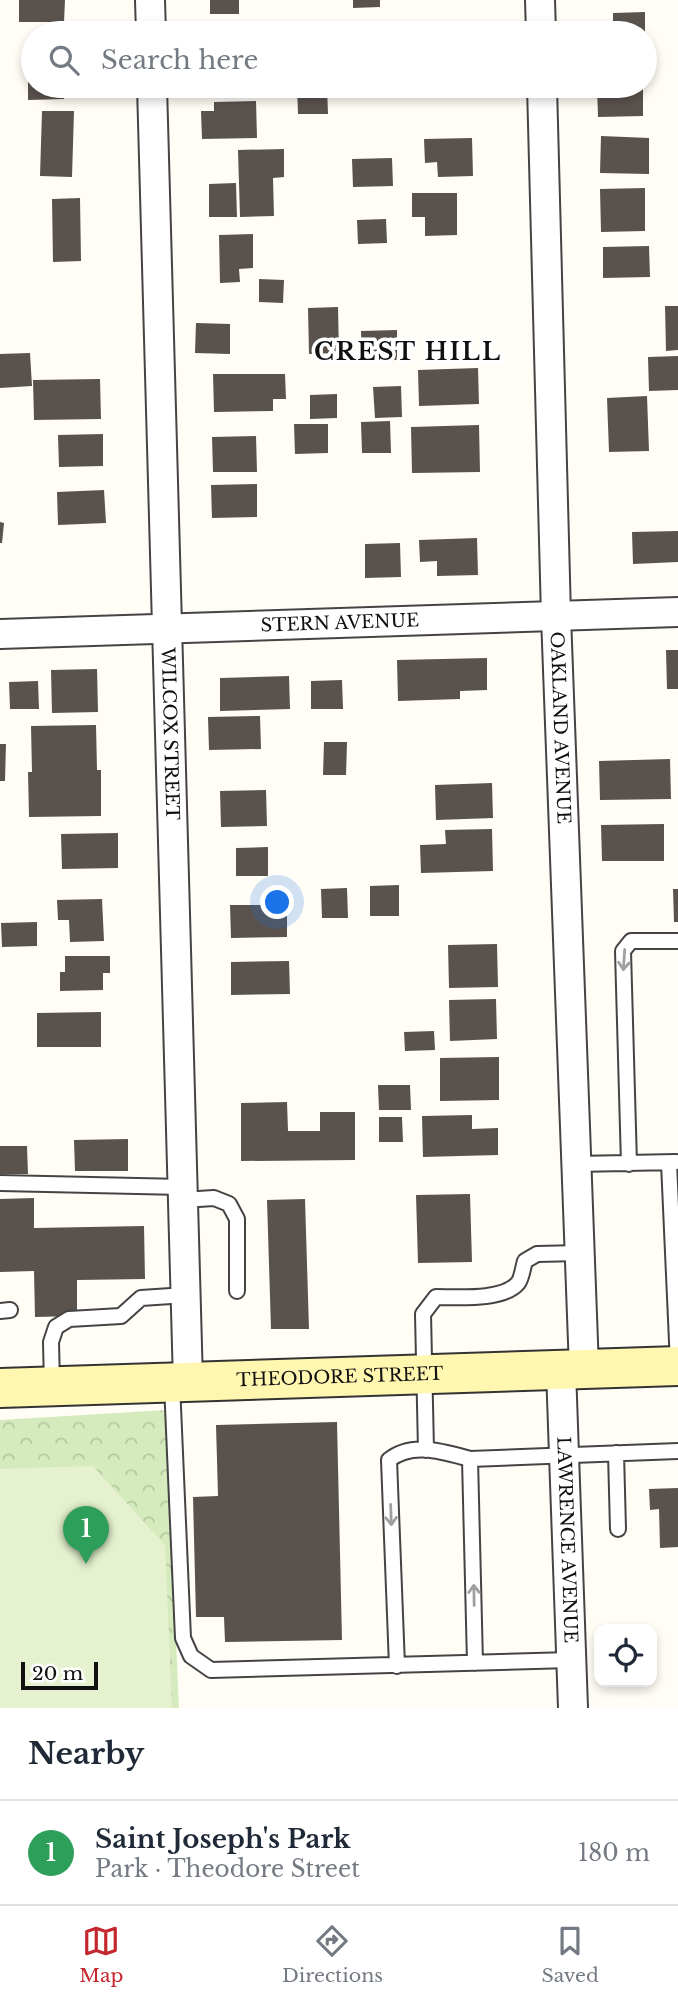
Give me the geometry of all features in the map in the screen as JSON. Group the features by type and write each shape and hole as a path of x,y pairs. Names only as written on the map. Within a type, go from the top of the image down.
{"main road":[{"name":"THEODORE STREET","path":"0,1388 678,1365"}],"street":[{"path":"150,0 151,21"},
{"path":"540,0 541,21"},
{"name":"WILCOX STREET","path":"152,98 186,1295 180,1382"},
{"name":"OAKLAND AVENUE","path":"542,98 556,616 579,1253 573,1369"},
{"name":"STERN AVENUE","path":"0,634 678,612"},
{"name":"LAWRENCE AVENUE","path":"573,1369 564,1455 573,1708"}],"lane":[{"path":"629,1164 623,951 631,941 678,941"},
{"path":"576,1164 673,1163 678,1365"},
{"path":"0,1183 183,1193 214,1198 229,1204 237,1219 237,1291"},
{"path":"426,1450 423,1314 436,1297 504,1293 519,1282 525,1261 537,1254 579,1253"},
{"path":"52,1387 51,1342 56,1327 69,1319 121,1317 141,1298 186,1295"},
{"path":"180,1382 183,1638 191,1656 211,1670 571,1660"},
{"path":"397,1666 389,1460 399,1452 438,1450 470,1459 678,1451"},
{"path":"615,1453 618,1529"},
{"path":"470,1459 475,1663"}],"green space":[{"path":"166,1410 179,1708 0,1708 0,1420"},
{"path":"93,1466 165,1545 172,1708 0,1708 0,1469"}],"building":[{"path":"19,0 65,0 64,21 19,22"},
{"path":"210,0 239,0 239,14 210,14"},
{"path":"353,0 380,0 380,7 353,8"},
{"path":"645,12 645,21 613,21 613,13"},
{"path":"28,98 64,98 64,99"},
{"path":"297,98 327,98 328,114 298,114"},
{"path":"597,98 643,98 643,116 598,117"},
{"path":"256,101 257,138 202,139 201,111 214,111 214,102"},
{"path":"42,111 74,111 72,177 40,176"},
{"path":"601,136 649,138 649,174 600,173"},
{"path":"472,138 473,176 438,177 437,162 425,163 424,139"},
{"path":"284,149 284,177 273,178 274,216 240,217 238,150"},
{"path":"392,158 393,186 353,187 352,159"},
{"path":"236,183 237,217 209,217 209,184"},
{"path":"645,188 645,231 601,232 600,189"},
{"path":"412,193 457,193 457,235 425,236 425,217 412,217"},
{"path":"80,198 81,261 53,262 52,199"},
{"path":"386,219 387,243 358,244 357,220"},
{"path":"253,234 253,268 239,269 240,282 220,283 219,235"},
{"path":"649,246 650,277 603,278 603,247"},
{"path":"259,279 284,280 283,303 259,302"},
{"path":"665,306 678,306 678,350 666,351"},
{"path":"338,307 339,353 309,354 308,308"},
{"path":"196,323 230,324 230,354 195,353"},
{"path":"397,330 397,360 362,361 361,331"},
{"path":"30,353 32,386 0,388 0,354"},
{"path":"678,356 678,390 649,391 648,357"},
{"path":"478,368 479,404 419,406 418,370"},
{"path":"213,374 285,374 286,399 273,399 273,411 214,412"},
{"path":"100,379 101,419 34,420 33,380"},
{"path":"401,386 402,417 375,418 373,387"},
{"path":"337,394 337,418 310,419 310,395"},
{"path":"647,396 649,451 609,452 607,398"},
{"path":"390,421 391,453 362,453 361,422"},
{"path":"294,424 328,424 328,453 295,454"},
{"path":"479,425 480,472 412,473 411,427"},
{"path":"103,434 103,466 59,467 58,435"},
{"path":"256,436 257,472 213,472 212,437"},
{"path":"257,484 257,517 212,518 211,485"},
{"path":"104,490 106,523 58,525 57,492"},
{"path":"0,522 4,523 2,543 0,543"},
{"path":"678,531 678,562 633,564 632,532"},
{"path":"477,538 478,575 437,576 437,561 420,562 419,540"},
{"path":"400,543 401,577 365,578 365,544"},
{"path":"666,650 678,650 678,689 667,689"},
{"path":"487,658 487,690 460,691 460,699 398,701 397,660"},
{"path":"97,669 98,712 52,713 51,670"},
{"path":"289,676 290,709 220,711 220,678"},
{"path":"342,680 343,709 311,709 311,681"},
{"path":"38,681 39,709 10,709 9,682"},
{"path":"260,716 261,749 209,750 208,717"},
{"path":"96,725 97,770 101,770 101,816 29,817 31,726"},
{"path":"324,742 347,742 346,775 323,775"},
{"path":"0,744 6,744 5,781 0,781"},
{"path":"670,759 671,799 600,800 599,761"},
{"path":"492,783 493,818 436,820 435,785"},
{"path":"266,790 267,826 221,827 220,791"},
{"path":"664,824 664,861 602,861 601,825"},
{"path":"492,829 493,871 421,873 420,845 446,844 445,830"},
{"path":"118,833 118,868 62,869 61,834"},
{"path":"268,847 268,876 236,876 236,848"},
{"path":"399,885 399,916 370,916 370,886"},
{"path":"347,888 348,918 322,918 321,889"},
{"path":"673,889 678,889 678,922 674,922"},
{"path":"102,899 104,941 70,942 69,920 58,920 57,900"},
{"path":"230,905 287,905 287,937 231,938"},
{"path":"37,922 37,946 2,947 1,923"},
{"path":"497,944 498,987 449,988 448,945"},
{"path":"65,956 110,956 110,973 103,973 103,990 60,991 60,972 65,972"},
{"path":"289,961 290,994 231,995 231,962"},
{"path":"496,999 497,1039 450,1041 449,1000"},
{"path":"101,1012 101,1047 37,1047 37,1013"},
{"path":"434,1031 435,1050 405,1051 404,1032"},
{"path":"499,1057 499,1100 440,1101 440,1058"},
{"path":"378,1085 410,1085 411,1110 379,1110"},
{"path":"287,1102 288,1131 320,1131 320,1112 355,1112 355,1160 241,1161 241,1103"},
{"path":"472,1115 472,1129 498,1128 498,1155 423,1157 422,1116"},
{"path":"379,1117 402,1117 403,1142 379,1142"},
{"path":"128,1139 128,1171 75,1171 74,1140"},
{"path":"0,1146 27,1146 28,1174 0,1174"},
{"path":"470,1194 472,1262 418,1263 416,1195"},
{"path":"34,1198 34,1228 144,1226 145,1279 77,1280 77,1316 35,1317 34,1271 0,1272 0,1199"},
{"path":"305,1199 309,1329 271,1329 267,1200"},
{"path":"337,1422 342,1640 225,1642 224,1617 196,1617 193,1497 218,1496 216,1425"},
{"path":"678,1488 678,1547 660,1548 659,1509 650,1510 649,1489"}],"place":[{"name":"Saint Joseph's Park","path":"86,1564"}],"district":[{"name":"CREST HILL","path":"408,351"}]}
